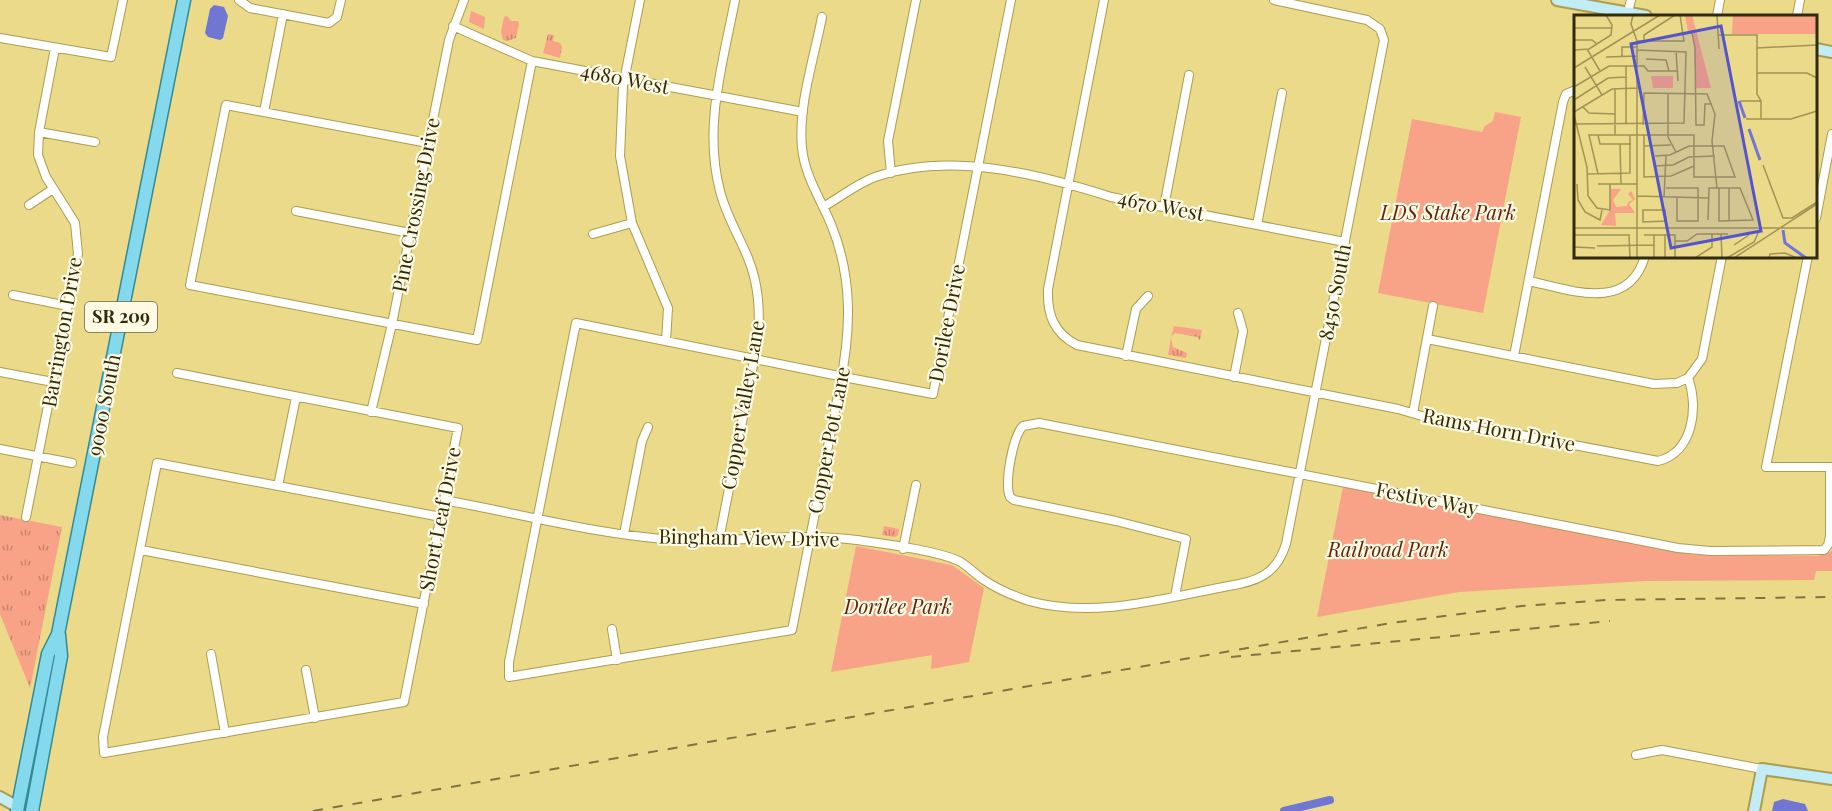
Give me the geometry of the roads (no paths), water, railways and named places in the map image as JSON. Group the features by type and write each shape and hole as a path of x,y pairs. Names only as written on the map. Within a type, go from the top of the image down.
{"main road":[{"name":"9000 South","path":"19,810 48,654 58,634 184,0"},
{"name":"9000 South","path":"32,811 61,656 58,634"}],"street":[{"path":"0,38 111,57 123,0"},
{"path":"241,2 284,14 334,22 341,0"},
{"name":"Pine Crossing Drive","path":"371,412 392,324 453,26 464,0"},
{"path":"640,0 624,78 620,111 620,156 632,224 668,308 666,341"},
{"name":"Copper Valley Lane","path":"719,540 754,359 760,311 758,293 748,258 729,218 720,190 713,143 716,97 735,0"},
{"path":"891,173 888,141 916,0"},
{"name":"Dorilee Drive","path":"538,518 576,324 933,394 1011,0"},
{"path":"1069,184 1104,0"},
{"path":"1274,0 1299,2"},
{"path":"1557,0 1627,15 1631,0"},
{"path":"1717,15 1720,0"},
{"path":"1797,15 1800,0"},
{"name":"8450 South","path":"1282,556 1383,46 1380,28 1367,20 1299,2"},
{"path":"264,112 284,14"},
{"name":"Copper Pot Lane","path":"538,518 508,677 792,630 849,330 848,290 841,253 823,207 811,184 804,161 801,132 822,17"},
{"name":"4680 West","path":"453,26 532,60 803,112"},
{"name":"Barrington Drive","path":"26,518 78,254 75,223 41,167 37,143 55,48"},
{"path":"1817,49 1832,52"},
{"path":"428,143 226,105 190,285 477,340 532,60"},
{"path":"1164,207 1189,75"},
{"path":"1514,356 1563,102 1566,94 1574,90"},
{"path":"1257,225 1282,93"},
{"path":"39,132 96,142"},
{"path":"1817,208 1832,134"},
{"name":"4670 West","path":"823,207 864,182 891,173 944,165 978,167 1069,184 1111,197 1344,242"},
{"name":"Rams Horn Drive","path":"1069,184 1048,289 1049,313 1056,329 1077,345 1649,460 1665,460 1681,450 1688,435 1693,407 1688,378"},
{"path":"29,205 53,189"},
{"path":"296,212 410,233"},
{"path":"593,234 632,224"},
{"path":"1529,281 1593,293 1612,292 1625,288 1634,279 1643,258"},
{"path":"1427,339 1654,384 1677,383 1688,378 1702,359 1722,258"},
{"path":"1808,258 1766,467 1831,467"},
{"path":"13,295 68,306"},
{"path":"1126,356 1136,309 1148,296"},
{"path":"1413,413 1433,306"},
{"path":"1234,377 1243,331 1238,313"},
{"path":"0,372 53,382"},
{"name":"Short Leaf Drive","path":"177,373 458,428 404,702 315,718"},
{"path":"278,486 296,397"},
{"name":"Festive Way","path":"1175,596 1186,539 1116,521 1014,500 1010,497 1007,487 1019,430 1028,424 1039,423 1695,551 1816,552 1826,548 1830,536 1831,467"},
{"path":"624,534 642,441 648,427"},
{"path":"0,449 72,463"},
{"path":"306,670 315,718 104,753 103,737 158,463 441,517"},
{"path":"903,549 916,485"},
{"name":"Bingham View Drive","path":"444,500 624,534 719,540 810,536 858,540 957,560 997,588 1030,601 1058,606 1104,608 1256,581 1269,573 1282,556"},
{"path":"141,550 424,604"},
{"path":"612,629 617,660"},
{"path":"211,654 225,734"},
{"path":"1636,754 1662,750 1762,769 1832,779"},
{"path":"1754,811 1762,769"},
{"path":"0,797 19,810"}],"water":[{"path":"214,5 224,7 228,16 223,38 220,40 208,37 205,33 210,9"},
{"path":"1783,799 1805,804 1808,811 1772,811 1774,802"}],"waterway":[{"path":"1284,811 1330,800"}],"railway":[{"path":"313,811 1391,623 1522,606 1606,600 1832,597"},
{"path":"1231,657 1610,621"}],"park label":[{"name":"LDS Stake Park","path":"1448,213"},
{"name":"Railroad Park","path":"1388,550"},
{"name":"Dorilee Park","path":"898,607"}]}
